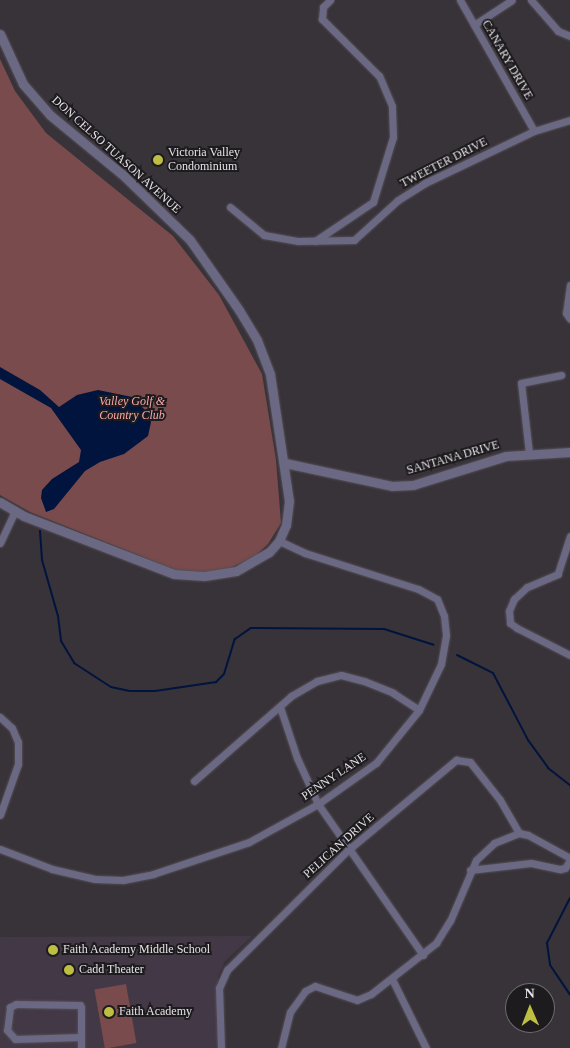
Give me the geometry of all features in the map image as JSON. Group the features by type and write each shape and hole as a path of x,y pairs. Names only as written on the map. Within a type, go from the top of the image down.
{"street":[{"path":"314,242 374,202 393,137 392,106 378,76 322,20 323,7 330,0"},
{"name":"CANARY DRIVE","path":"460,0 534,131"},
{"path":"474,25 512,0"},
{"path":"531,0 558,31 570,36"},
{"name":"DON CELSO TUASON AVENUE","path":"0,34 23,84 39,103 71,134 124,176 190,240 239,310 257,340 270,374 285,463 289,501 286,525 279,541 260,559 236,571 204,576 174,574 12,509 0,502"},
{"name":"TWEETER DRIVE","path":"230,207 264,235 314,242 354,240 398,200 425,183 534,131 570,120"},
{"path":"570,286 566,313 570,319"},
{"path":"528,453 521,382 562,375"},
{"name":"SANTANA DRIVE","path":"285,463 392,486 413,485 482,461 528,453 570,452"},
{"path":"0,543 13,515 12,509"},
{"path":"570,536 558,574 526,587 514,599 509,611 510,623 570,655"},
{"name":"PENNY LANE","path":"0,849 52,869 95,879 123,880 190,864 249,842 318,804 376,763 418,710 446,648 444,616 436,599 418,589 305,553 279,541"},
{"path":"194,781 280,707 316,681 341,675 393,693 418,710"},
{"path":"280,707 297,758 318,804 348,850 423,954"},
{"path":"0,717 12,728 18,742 18,764 0,815"},
{"name":"PELICAN DRIVE","path":"221,1048 219,988 227,970 348,850 456,760 470,762 500,800 519,833"},
{"path":"281,1048 290,1012 305,991 315,986 357,1000 371,994 392,979 436,943 450,921 470,870 485,850 519,833 537,838 570,859 565,868 560,869 531,863 470,870"},
{"path":"392,979 426,1048"},
{"path":"81,1038 15,1039 7,1030 10,1007 16,1004 80,1005 81,1038 81,1048"}],"shaded area":[{"name":"Faith Academy","path":"252,936 225,961 218,976 219,1048 0,1048 0,937"}],"green space":[{"name":"Valley Golf & Country Club","path":"0,59 15,91 46,133 173,236 219,295 262,374 276,460 281,523 268,544 254,557 219,573 176,570 30,512 0,495"},
{"path":"126,984 136,1043 105,1048 94,990"}],"water":[{"path":"0,367 40,390 59,407 77,395 98,390 132,397 149,414 151,422 148,436 124,454 100,462 85,471 54,509 46,512 41,498 42,490 52,479 79,462 81,450 51,408 0,379"}],"waterway":[{"path":"40,531 42,560 58,616 61,641 74,663 111,687 130,691 155,691 216,682 224,674 235,639 251,628 384,629 434,645"},
{"path":"457,655 493,673 528,740 548,768 570,785"},
{"path":"570,898 547,943 550,965 570,995"}],"place":[{"name":"Victoria Valley Condominium","path":"158,160"},
{"name":"Faith Academy Middle School","path":"53,950"},
{"name":"Cadd Theater","path":"69,970"},
{"name":"Faith Academy","path":"109,1012"}]}
